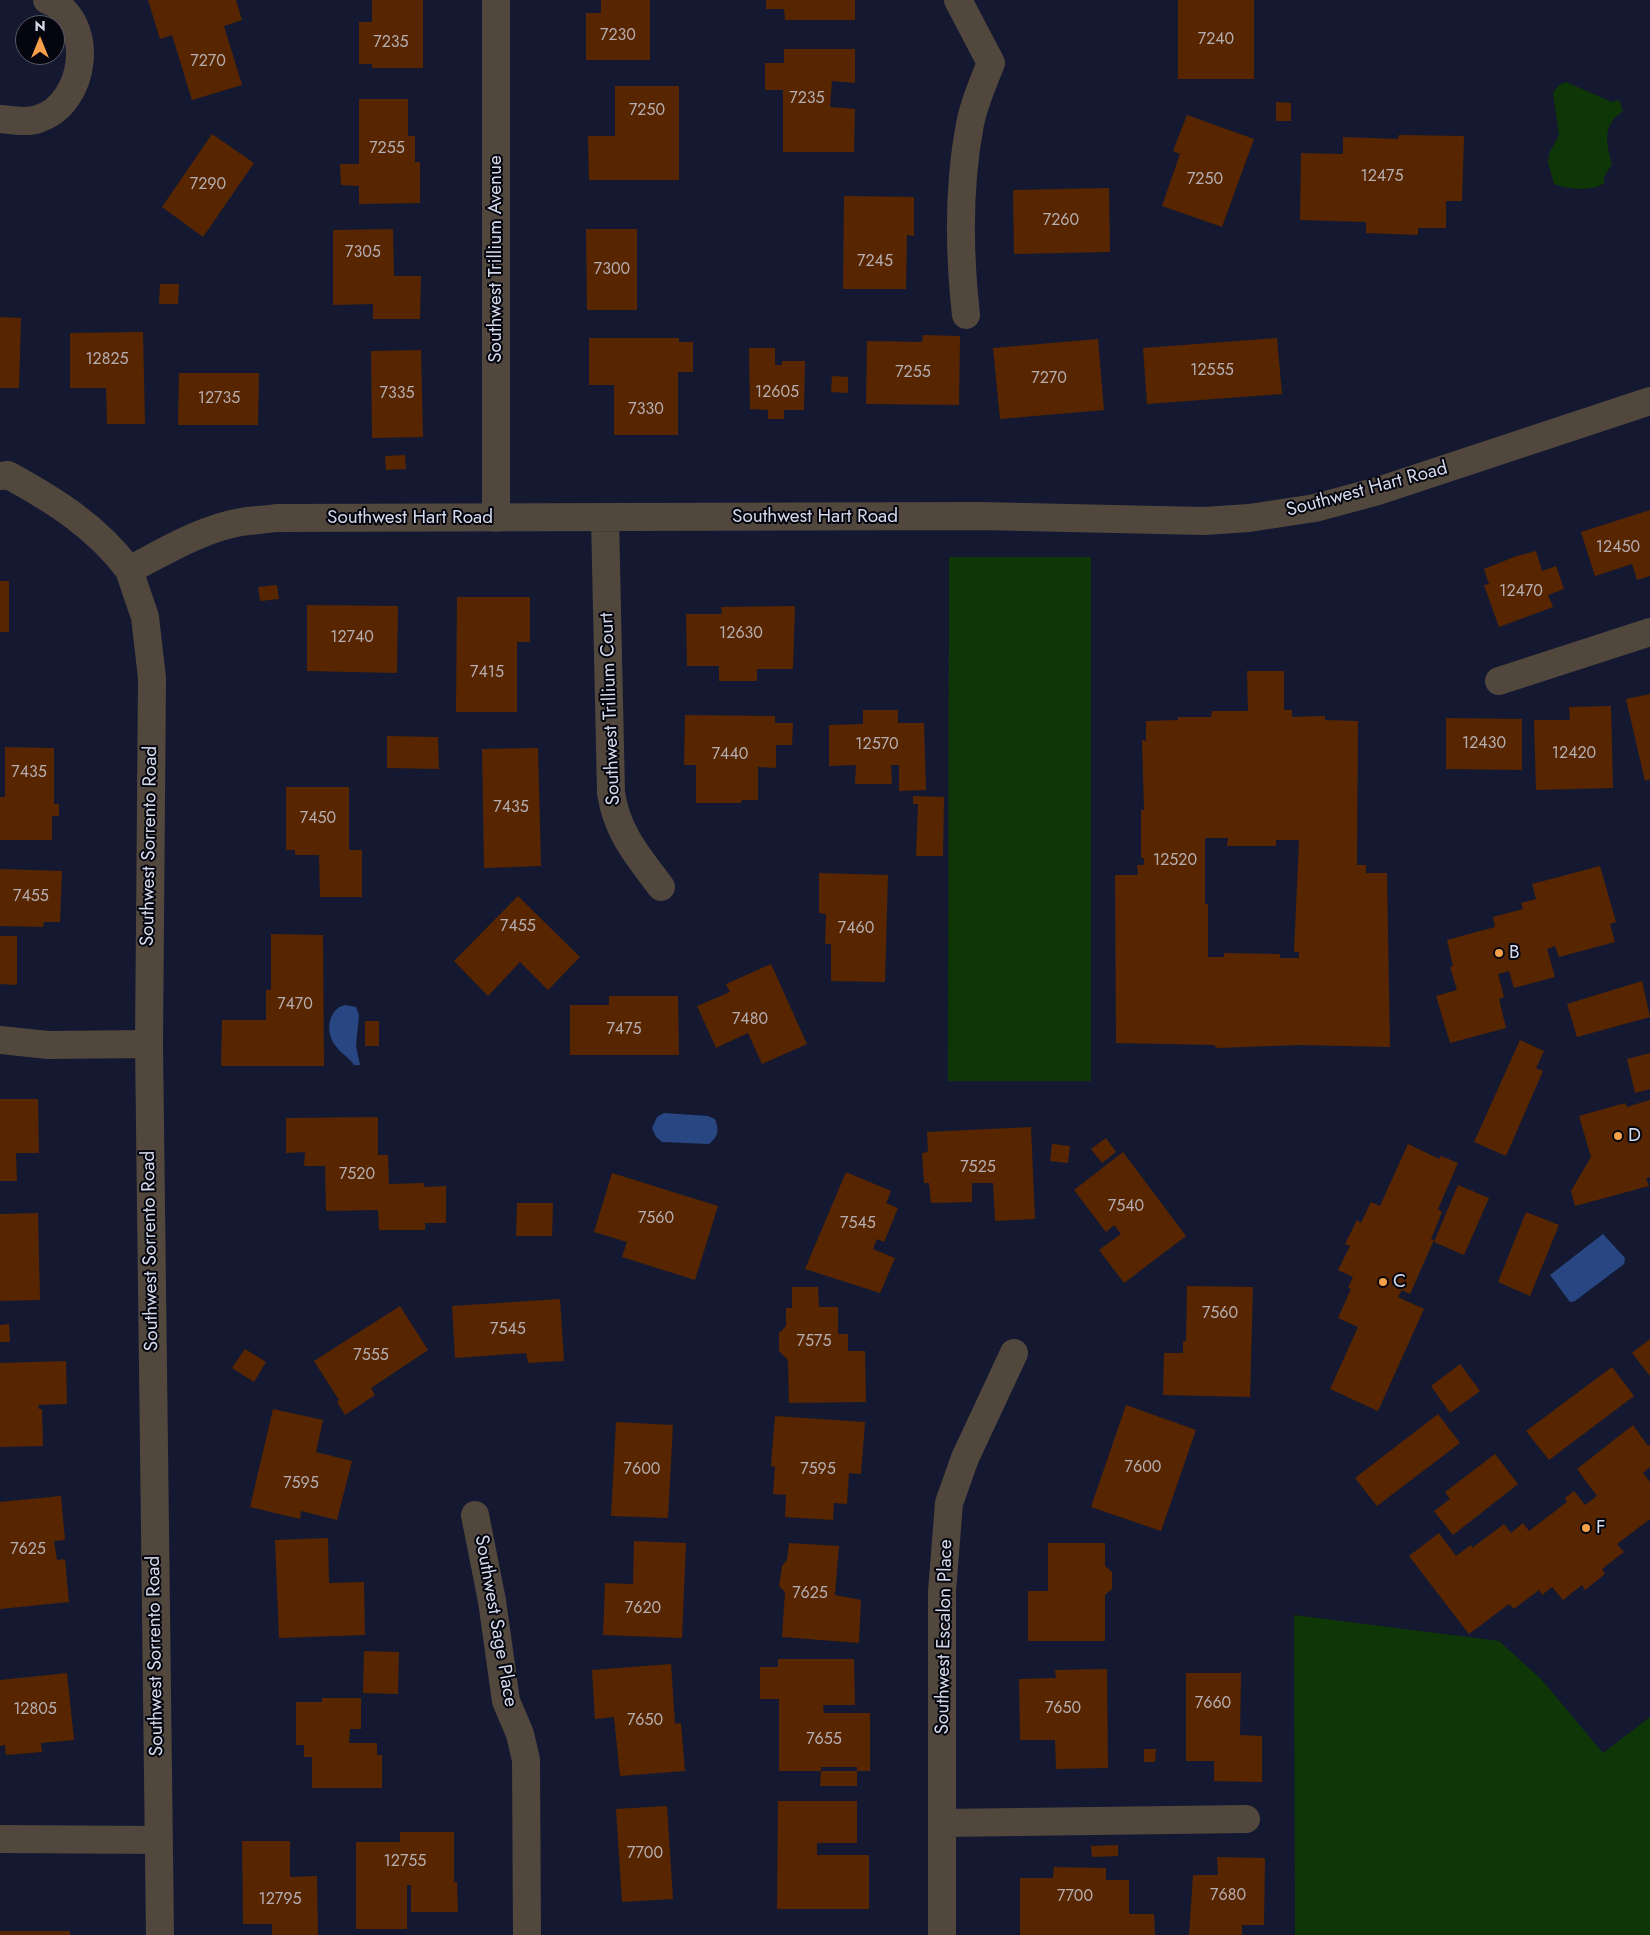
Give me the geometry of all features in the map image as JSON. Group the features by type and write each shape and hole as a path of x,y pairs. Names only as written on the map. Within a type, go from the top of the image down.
{"street":[{"path":"0,119 38,119 58,108 70,94 79,75 80,49 74,27 64,12 46,0"},
{"name":"Southwest Trillium Avenue","path":"496,0 496,518"},
{"path":"958,0 991,63 970,123 964,166 960,266 966,315"},
{"name":"Southwest Hart Road","path":"129,570 176,545 240,522 276,518 979,516 1204,521 1258,517 1315,508 1378,491 1650,401"},
{"path":"3,470 44,495 85,524 114,550 129,570"},
{"name":"Southwest Trillium Court","path":"605,518 613,806 623,834 661,887"},
{"name":"Southwest Sorrento Road","path":"129,570 145,617 152,678 148,1044 160,1935"},
{"path":"1499,681 1650,632"},
{"path":"0,1040 48,1045 148,1044"},
{"name":"Southwest Escalon Place","path":"942,1935 942,1591 949,1503 965,1458 1014,1353"},
{"name":"Southwest Sage Place","path":"475,1514 492,1601 506,1701 520,1734 526,1760 527,1935"},
{"path":"943,1823 1246,1820"},
{"path":"0,1839 159,1840"}],"green space":[{"path":"1566,82 1612,102 1619,100 1623,111 1612,122 1607,135 1612,164 1604,177 1604,183 1593,188 1572,188 1554,184 1548,162 1549,154 1559,135 1553,93 1559,85"},
{"path":"949,557 1091,557 1091,1081 948,1081"},
{"path":"1294,1615 1499,1641 1541,1679 1603,1753 1650,1717 1650,1935 1295,1935"}],"water":[{"path":"345,1005 356,1007 359,1015 356,1046 360,1065 354,1065 339,1050 330,1034 329,1028 332,1016 339,1007"},
{"path":"664,1113 708,1116 715,1119 717,1130 715,1138 709,1144 662,1142 656,1137 652,1128 657,1117"},
{"path":"1603,1234 1625,1258 1624,1264 1575,1301 1570,1302 1550,1275"}],"building":[{"path":"148,0 236,0 242,20 224,26 242,85 192,100 172,35 160,39"},
{"path":"372,0 423,0 423,68 372,68 372,64 359,64 359,22 372,22"},
{"path":"601,0 650,0 650,60 586,60 586,13 601,13"},
{"path":"766,0 855,0 855,20 785,20 784,9 766,9"},
{"path":"1178,0 1254,0 1254,79 1178,79"},
{"path":"784,49 855,49 855,83 832,81 830,107 855,109 854,152 783,152 783,90 765,90 765,63 784,63"},
{"path":"615,86 679,86 679,180 589,180 588,136 615,136"},
{"path":"359,99 408,99 408,136 415,136 415,162 420,162 420,203 359,204 359,186 341,185 340,164 359,164"},
{"path":"1276,102 1291,103 1291,121 1276,121"},
{"path":"1187,115 1254,139 1222,227 1162,206 1180,154 1173,151"},
{"path":"212,134 254,163 203,237 162,207"},
{"path":"1399,135 1464,136 1462,201 1446,201 1446,228 1418,228 1418,235 1366,233 1366,222 1300,220 1301,153 1343,154 1343,137 1398,139"},
{"path":"1109,188 1110,252 1014,254 1013,190"},
{"path":"844,196 914,197 914,236 907,235 906,289 843,289"},
{"path":"393,229 394,276 421,276 420,319 373,319 373,304 333,305 333,230"},
{"path":"586,229 637,229 637,310 587,310"},
{"path":"160,284 179,284 178,304 159,304"},
{"path":"0,317 21,318 19,388 0,388"},
{"path":"143,332 145,424 107,424 106,388 70,388 70,333"},
{"path":"923,335 960,336 959,405 866,404 867,341 922,342"},
{"path":"589,338 679,338 679,342 693,342 693,372 678,372 678,435 614,435 614,385 589,385"},
{"path":"1277,338 1282,394 1147,404 1143,348"},
{"path":"1098,339 1104,410 1000,419 993,348"},
{"path":"749,348 775,348 775,365 782,365 782,361 805,361 804,410 784,410 784,419 768,419 768,410 750,409"},
{"path":"421,350 423,437 372,438 371,351"},
{"path":"179,373 259,373 258,425 178,425"},
{"path":"832,376 848,377 848,393 831,392"},
{"path":"405,455 406,469 386,470 385,456"},
{"path":"1650,510 1650,576 1637,580 1632,564 1595,576 1581,532"},
{"path":"1536,551 1542,571 1556,566 1564,589 1548,595 1553,607 1499,627 1484,585 1489,584 1484,569 1514,557"},
{"path":"0,581 9,581 9,632 0,632"},
{"path":"277,585 279,599 260,601 258,587"},
{"path":"457,597 530,597 530,642 517,642 517,712 456,712"},
{"path":"307,605 398,606 397,673 307,671"},
{"path":"795,606 793,669 757,669 757,681 719,681 719,666 687,666 686,614 722,614 721,607"},
{"path":"1247,671 1284,671 1284,710 1292,710 1292,717 1325,716 1325,720 1358,721 1357,865 1366,865 1366,873 1387,873 1390,1047 1299,1045 1217,1048 1214,1045 1116,1043 1115,875 1138,875 1137,865 1144,865 1144,858 1141,858 1141,810 1144,810 1142,740 1146,741 1146,721 1178,720 1178,717 1211,717 1212,711 1248,711","holes":["1205,838 1228,838 1227,846 1276,846 1276,840 1299,840 1294,952 1299,952 1299,958 1280,958 1280,954 1224,953 1224,957 1208,957 1208,904 1205,904"]},
{"path":"1650,694 1650,779 1645,781 1626,699"},
{"path":"1611,706 1613,788 1536,790 1534,720 1570,720 1569,707"},
{"path":"863,710 898,710 898,723 924,723 926,790 899,791 899,765 891,765 892,784 855,784 856,765 829,766 829,725 863,724"},
{"path":"685,715 775,716 775,723 793,723 792,745 776,745 776,768 758,767 758,800 742,800 741,803 696,803 696,765 684,765"},
{"path":"1446,718 1522,719 1522,770 1446,769"},
{"path":"387,736 438,737 439,769 387,768"},
{"path":"5,747 54,748 54,804 59,804 59,816 52,816 52,840 0,840 0,797 5,797"},
{"path":"538,748 541,866 484,868 482,749"},
{"path":"286,787 349,787 349,850 362,850 362,897 320,897 319,855 295,855 295,850 286,850"},
{"path":"913,796 944,797 943,856 916,856 918,804 913,804"},
{"name":"B","path":"1600,866 1616,922 1610,924 1615,942 1559,957 1555,946 1547,949 1555,977 1514,988 1509,971 1498,974 1504,997 1499,999 1506,1028 1450,1043 1436,996 1457,990 1450,967 1453,966 1447,940 1495,927 1493,917 1523,909 1521,903 1536,899 1532,884"},
{"path":"0,869 62,871 60,922 44,922 43,927 0,926"},
{"path":"819,873 888,875 885,982 831,981 831,944 825,944 826,914 819,913"},
{"path":"518,896 580,957 548,990 520,962 488,996 454,961"},
{"path":"271,934 323,935 324,1066 221,1066 222,1020 266,1020 266,990 271,990"},
{"path":"0,936 17,936 17,985 0,984"},
{"path":"771,964 807,1044 762,1064 748,1033 716,1048 697,1006 730,992 726,984"},
{"path":"1642,981 1650,1017 1577,1037 1567,1004"},
{"path":"609,996 678,996 679,1055 570,1055 570,1005 609,1005"},
{"path":"365,1021 379,1021 379,1046 365,1046"},
{"path":"1520,1040 1544,1051 1536,1068 1543,1071 1506,1156 1474,1142"},
{"path":"1650,1053 1650,1089 1635,1093 1627,1059"},
{"path":"0,1099 38,1099 39,1153 16,1153 17,1181 0,1181"},
{"name":"D","path":"1650,1100 1650,1177 1646,1178 1649,1186 1575,1206 1571,1191 1591,1157 1579,1116 1625,1103 1627,1107"},
{"path":"378,1117 378,1155 388,1155 389,1184 424,1183 424,1187 446,1186 446,1223 425,1223 425,1230 379,1230 378,1210 326,1211 325,1166 304,1166 305,1152 286,1153 286,1118"},
{"path":"1031,1127 1035,1219 995,1221 993,1183 972,1183 972,1202 931,1203 929,1183 924,1183 922,1153 928,1152 927,1132"},
{"path":"1106,1138 1116,1152 1102,1163 1091,1149"},
{"path":"1052,1144 1070,1146 1068,1163 1050,1161"},
{"name":"C","path":"1408,1144 1439,1159 1441,1156 1458,1163 1438,1209 1442,1212 1431,1239 1434,1240 1410,1294 1402,1290 1398,1297 1424,1309 1378,1411 1330,1389 1358,1327 1338,1318 1351,1289 1348,1288 1353,1277 1338,1270 1350,1246 1345,1244 1357,1220 1361,1223 1371,1202 1380,1206"},
{"path":"1123,1152 1186,1236 1124,1283 1099,1250 1121,1234 1114,1225 1106,1232 1074,1190"},
{"path":"846,1172 891,1191 886,1203 898,1208 884,1242 877,1239 873,1249 895,1258 880,1293 805,1269"},
{"path":"612,1173 718,1206 695,1280 622,1257 627,1242 594,1232"},
{"path":"1458,1185 1489,1198 1464,1255 1434,1242"},
{"path":"517,1203 553,1203 552,1236 516,1236"},
{"path":"1526,1212 1559,1225 1530,1296 1498,1282"},
{"path":"38,1213 40,1300 0,1301 0,1214"},
{"path":"1187,1286 1253,1287 1250,1397 1163,1395 1164,1353 1183,1353 1183,1341 1186,1341"},
{"path":"792,1287 818,1287 819,1307 838,1307 838,1334 848,1334 848,1351 865,1351 866,1402 789,1403 788,1360 779,1351 779,1333 786,1326 786,1308 792,1308"},
{"path":"560,1299 564,1361 528,1363 526,1353 455,1358 452,1306"},
{"path":"400,1306 428,1350 371,1388 375,1395 345,1415 337,1402 339,1400 314,1361"},
{"path":"9,1324 10,1342 0,1342 0,1325"},
{"path":"1650,1339 1650,1376 1632,1353"},
{"path":"245,1349 266,1362 254,1382 232,1368"},
{"path":"66,1361 67,1404 38,1405 39,1409 42,1409 43,1446 0,1447 0,1363"},
{"path":"1460,1364 1480,1391 1450,1413 1431,1386"},
{"path":"1612,1367 1634,1396 1549,1460 1526,1431"},
{"path":"1126,1405 1196,1430 1161,1531 1091,1507"},
{"path":"273,1409 323,1420 316,1452 352,1461 337,1520 301,1511 300,1519 250,1507"},
{"path":"1438,1414 1460,1443 1377,1506 1355,1478"},
{"path":"775,1416 865,1422 861,1474 849,1473 847,1504 834,1503 833,1520 785,1517 786,1495 773,1494 775,1467 771,1466"},
{"path":"616,1422 673,1425 668,1518 611,1516"},
{"name":"F","path":"1633,1425 1648,1446 1650,1444 1650,1467 1643,1473 1650,1482 1650,1519 1617,1544 1624,1552 1602,1569 1605,1574 1585,1590 1582,1585 1563,1600 1552,1587 1542,1595 1539,1590 1514,1609 1509,1604 1469,1634 1409,1556 1439,1533 1456,1556 1471,1545 1472,1548 1504,1524 1511,1533 1523,1523 1529,1531 1567,1502 1565,1498 1574,1491 1585,1505 1597,1496 1577,1469"},
{"path":"1495,1454 1518,1484 1453,1535 1434,1511 1450,1499 1445,1492"},
{"path":"61,1496 65,1540 54,1541 57,1560 65,1559 69,1602 0,1609 0,1502"},
{"path":"328,1538 329,1583 364,1582 365,1635 279,1638 275,1540"},
{"path":"634,1541 686,1543 682,1638 603,1635 605,1583 633,1584"},
{"path":"789,1543 839,1546 835,1595 861,1600 859,1643 782,1637 785,1592 779,1586 782,1566 787,1560"},
{"path":"1048,1543 1105,1543 1105,1566 1112,1572 1112,1589 1105,1595 1105,1641 1028,1641 1028,1591 1048,1591"},
{"path":"364,1651 399,1652 398,1694 363,1693"},
{"path":"778,1659 854,1659 855,1705 823,1705 824,1713 870,1713 870,1771 857,1771 857,1767 821,1767 821,1771 779,1771 779,1699 760,1699 760,1667 778,1667"},
{"path":"671,1664 675,1724 681,1723 685,1771 620,1776 614,1717 595,1719 592,1670"},
{"path":"1107,1669 1108,1768 1056,1769 1055,1740 1020,1740 1019,1679 1056,1678 1055,1670"},
{"path":"67,1673 74,1740 41,1743 42,1752 6,1755 5,1745 0,1746 0,1680"},
{"path":"1186,1673 1241,1673 1240,1735 1262,1736 1262,1782 1214,1781 1214,1761 1186,1761"},
{"path":"322,1698 361,1698 361,1729 350,1729 349,1743 377,1743 377,1755 382,1755 382,1788 312,1788 312,1757 304,1757 304,1745 296,1745 296,1702 322,1702"},
{"path":"1144,1749 1156,1749 1155,1762 1144,1762"},
{"path":"821,1771 857,1771 857,1786 820,1786"},
{"path":"778,1801 857,1801 857,1843 817,1843 817,1855 869,1855 869,1909 777,1909"},
{"path":"667,1806 673,1899 622,1902 616,1809"},
{"path":"400,1832 454,1832 454,1882 457,1882 458,1912 411,1912 411,1885 407,1885 407,1929 356,1929 356,1842 400,1842"},
{"path":"242,1841 290,1841 290,1877 317,1876 318,1935 272,1935 272,1924 243,1924"},
{"path":"1118,1845 1118,1856 1092,1857 1091,1846"},
{"path":"1217,1857 1265,1858 1264,1925 1242,1925 1242,1935 1189,1935 1193,1875 1218,1875"},
{"path":"1054,1867 1106,1868 1106,1880 1129,1880 1129,1914 1154,1914 1155,1935 1020,1935 1020,1878 1053,1878"},
{"path":"0,1931 70,1931 70,1935 0,1935"}],"place":[{"name":"B","path":"1499,953"},
{"name":"D","path":"1618,1136"},
{"name":"C","path":"1383,1282"},
{"name":"F","path":"1586,1528"}]}
